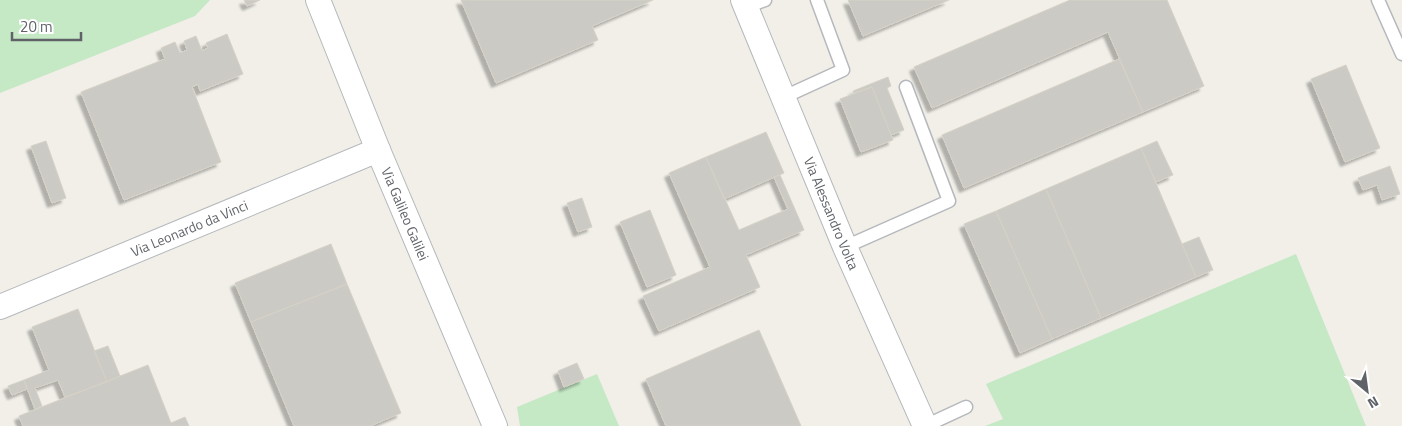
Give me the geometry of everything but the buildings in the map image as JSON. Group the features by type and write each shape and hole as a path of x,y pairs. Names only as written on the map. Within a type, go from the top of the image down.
{"street":[{"name":"Via Galileo Galilei","path":"318,0 378,150 495,426"},
{"name":"Via Alessandro Volta","path":"752,2 784,97 845,247 925,426"},
{"name":"Via Leonardo da Vinci","path":"0,307 378,150"}],"lane":[{"path":"784,97 843,70 816,0"},
{"path":"1378,0 1402,54"},
{"path":"845,247 949,201 906,87"},
{"path":"925,426 966,407"}],"green space":[{"path":"0,0 210,0 195,16 0,93"},
{"path":"1296,254 1366,426 985,426 1003,419 986,384"},
{"path":"597,374 619,426 520,426 517,407"}]}
